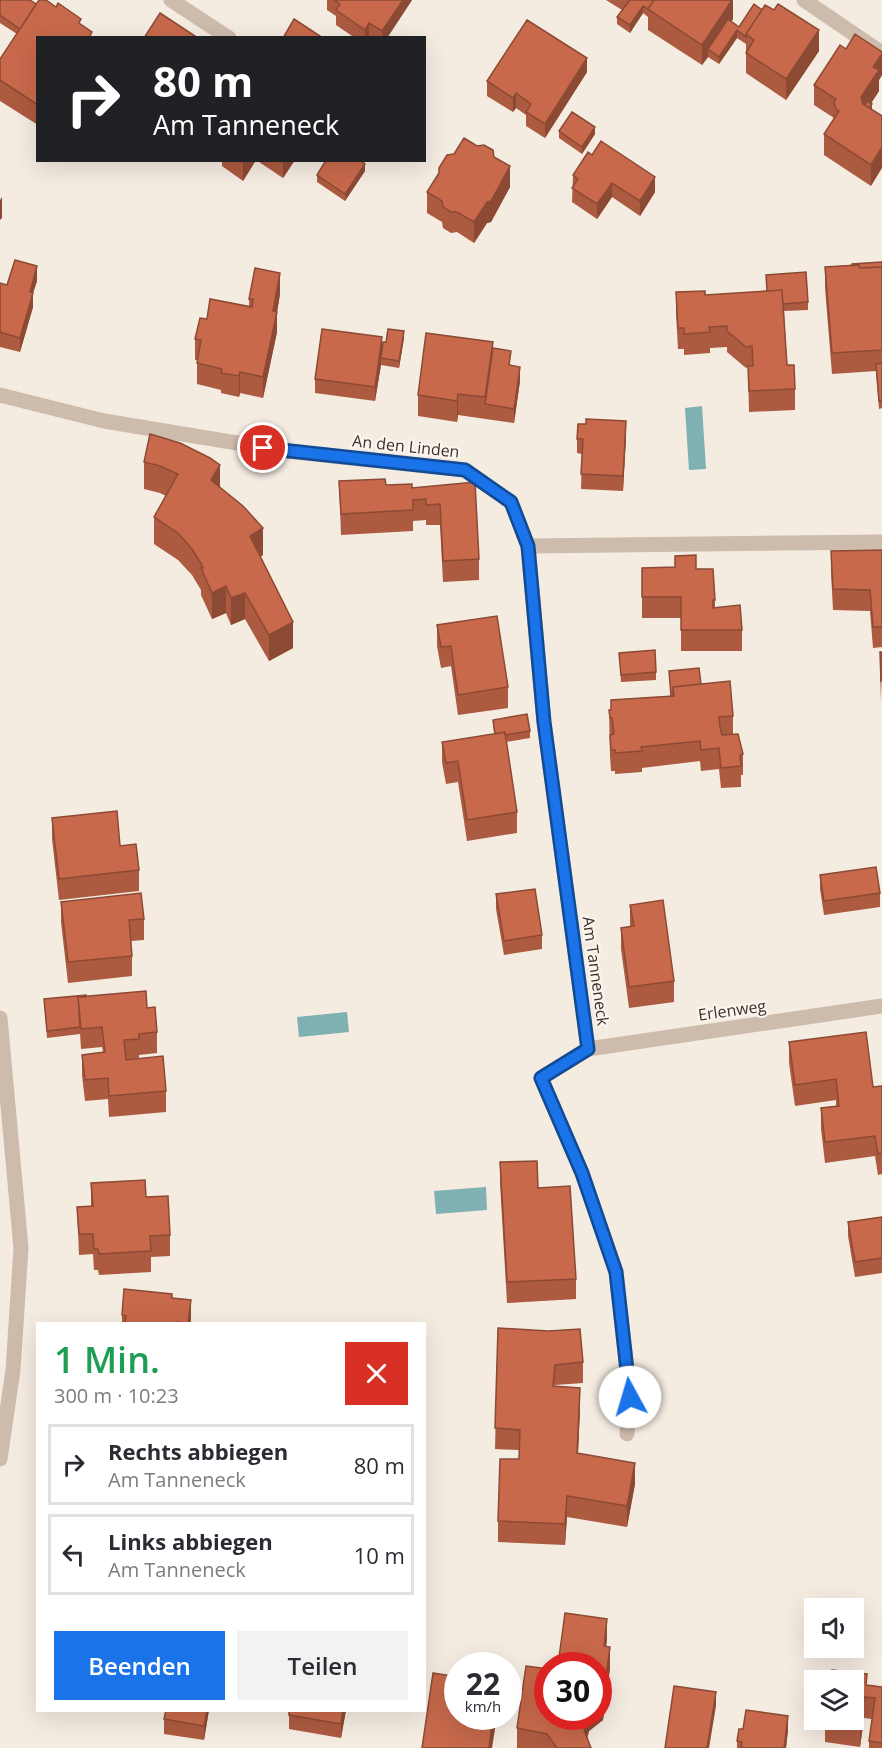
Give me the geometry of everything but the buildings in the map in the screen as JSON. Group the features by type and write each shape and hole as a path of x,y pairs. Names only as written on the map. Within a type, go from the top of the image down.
{"street":[{"path":"171,0 226,36"},
{"path":"804,0 882,53"},
{"name":"An den Linden","path":"0,395 104,421 285,452 465,470 511,502 528,546"},
{"path":"528,546 882,542"},
{"name":"Am Tanneneck","path":"528,546 544,722 588,1049 541,1078 582,1173 616,1272 630,1397 627,1434"},
{"name":"Erlenweg","path":"588,1049 882,1006"},
{"path":"0,1018 21,1248 13,1370 0,1459"}],"water":[{"path":"702,406 706,469 689,470 685,408"},
{"path":"347,1012 349,1032 299,1037 297,1017"},
{"path":"486,1187 487,1210 436,1214 434,1191"}],"route":[{"path":"263,448 465,470 511,502 528,546 544,722 588,1049 541,1078 582,1173 616,1272 630,1397"}]}
